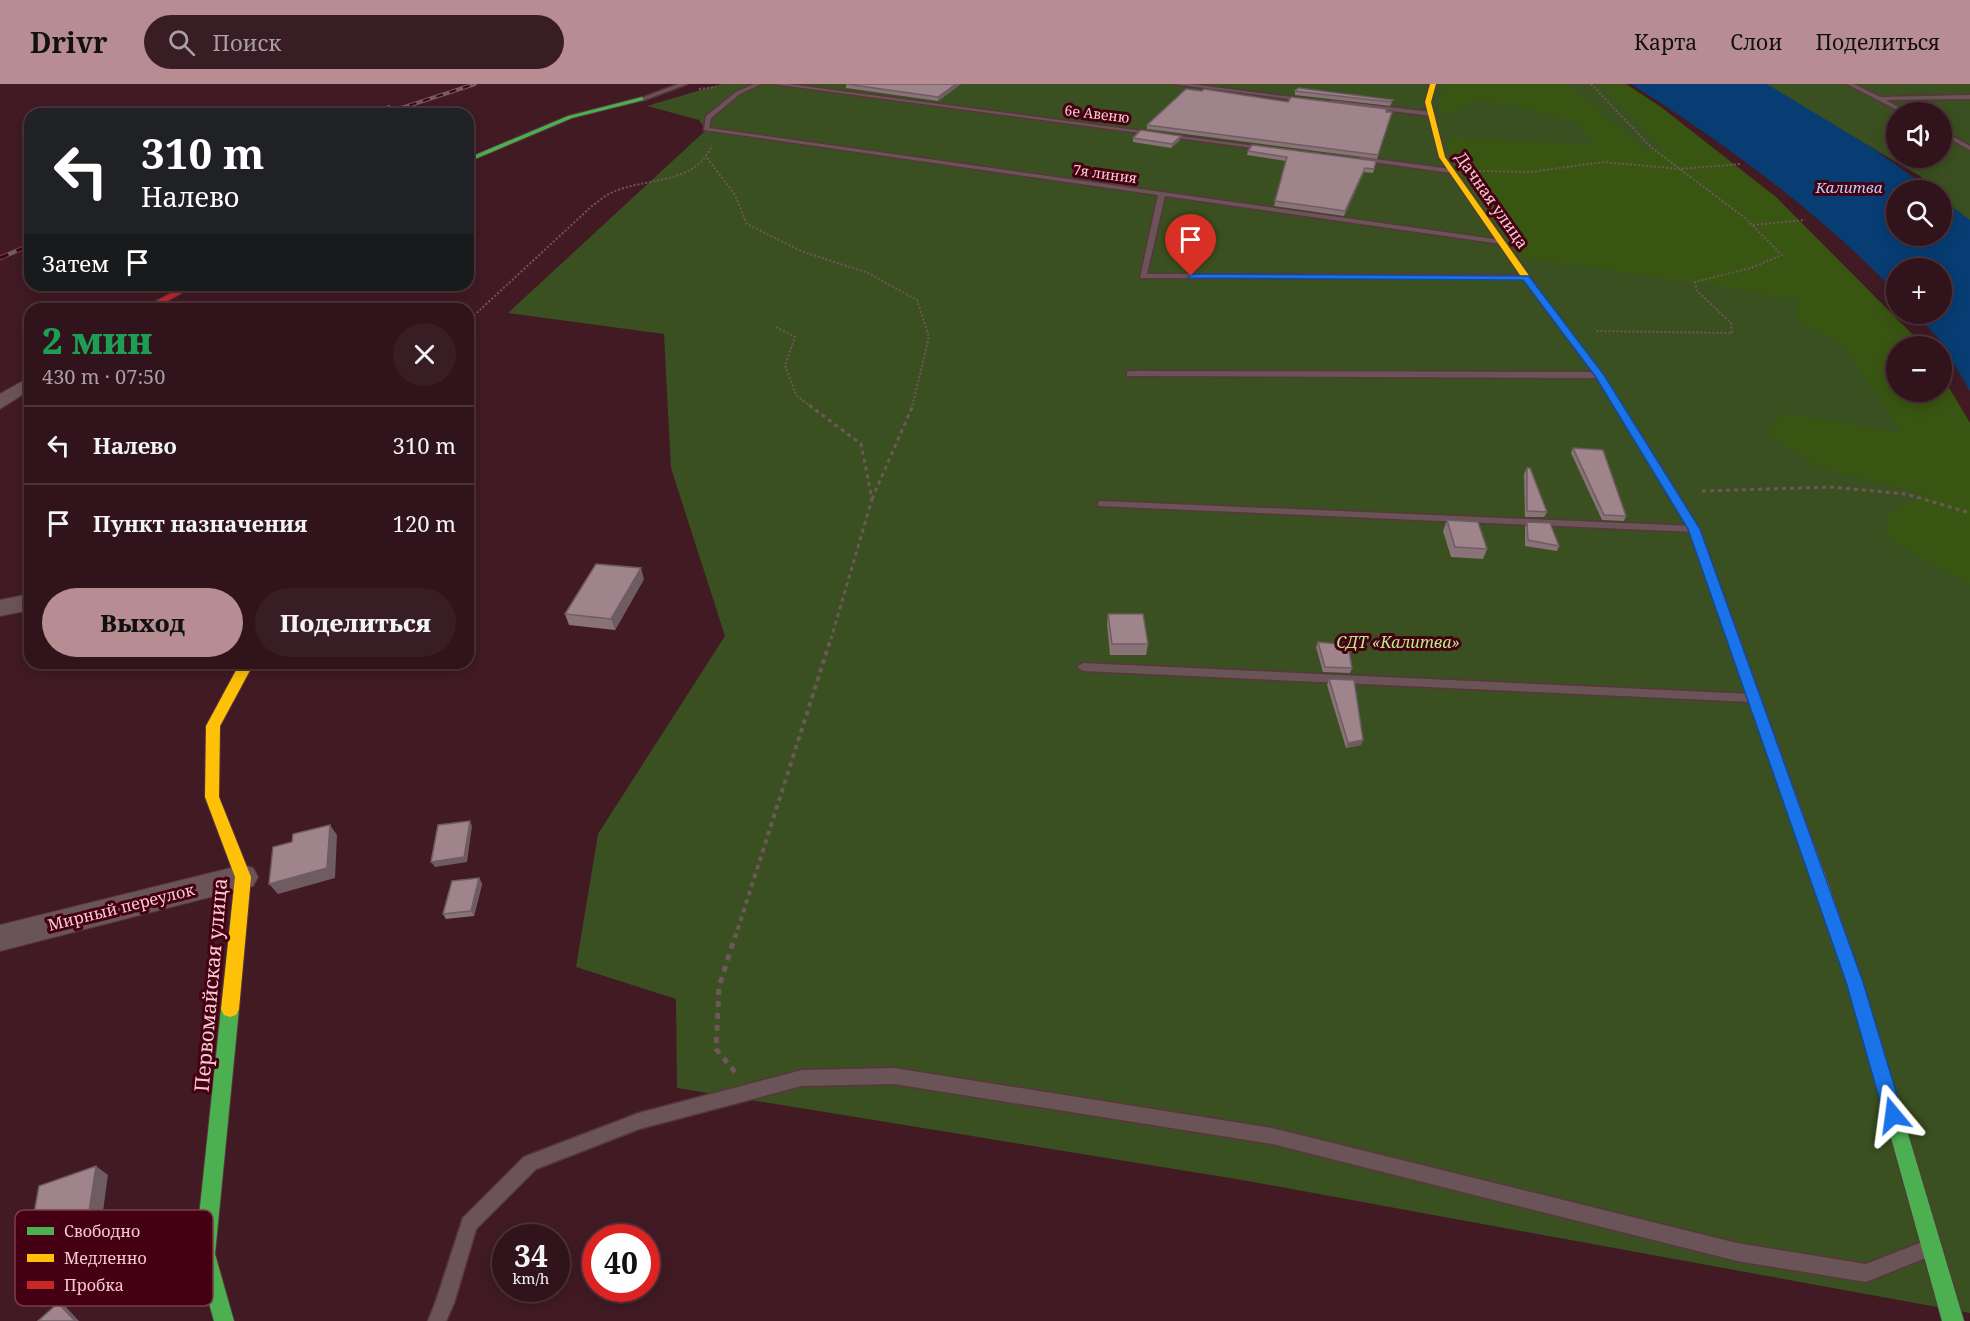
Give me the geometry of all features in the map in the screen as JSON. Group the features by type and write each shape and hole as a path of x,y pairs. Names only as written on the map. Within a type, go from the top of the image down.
{"street":[{"name":"Дачная улица","path":"1433,84 1428,102 1442,157 1526,277 1599,375 1694,529 1756,698 1855,982 1953,1321"},
{"path":"474,157 570,117 642,99"},
{"path":"158,303 180,291"},
{"path":"0,403 24,386"},
{"path":"0,608 24,603"},
{"name":"Первомайская улица","path":"209,1210 243,877 212,796 213,726 244,669"},
{"name":"Мирный переулок","path":"0,938 243,877"},
{"name":"Первомайская улица","path":"213,1282 224,1321"}],"lane":[{"path":"642,99 684,84"},
{"path":"706,129 708,117 738,93 758,84"},
{"name":"6е Авеню","path":"776,84 1274,148"},
{"path":"1176,84 1315,100"},
{"path":"1850,84 1886,103"},
{"path":"1879,99 1970,97"},
{"path":"1326,101 1431,114"},
{"name":"7я линия","path":"706,129 1501,242"},
{"path":"1952,138 1970,148"},
{"path":"1357,159 1451,171"},
{"path":"1162,194 1143,276 1526,277"},
{"path":"1130,374 1599,375"},
{"path":"1101,504 1694,529"},
{"path":"1083,667 1756,698"},
{"path":"437,1321 445,1303 469,1224 530,1164 639,1121 802,1078 894,1076 1272,1136 1737,1252 1866,1273 1932,1248"}],"path":[{"path":"1567,330 1685,334 1732,333 1731,324 1697,291 1695,282 1719,274 1768,265 1782,255 1753,225 1652,148 1591,84"},
{"path":"474,315 592,206 612,192 668,180 707,158 714,140 706,129"},
{"path":"707,158 735,195 747,224 801,251 868,273 917,300 929,337 916,396 872,499 823,666 719,987 716,1048 750,1091"},
{"path":"1451,171 1531,172 1603,162 1680,169 1741,164"},
{"path":"1753,225 1805,220"},
{"path":"776,327 795,337 785,365 796,395 861,444 872,499"},
{"path":"1671,491 1831,487 1906,494 1967,512"}],"green space":[{"name":"СДТ «Калитва»","path":"721,84 1616,84 1886,381 1886,402 1907,402 1970,459 1970,1313 1242,1180 677,1088 676,999 576,967 598,834 725,636 671,468 664,334 508,313 706,130 699,120 647,106"},
{"path":"1443,84 1566,84 1644,149 1663,150 1601,84 1626,84 1661,107 1776,197 1886,308 1886,324 1902,324 1914,336 1886,336 1886,402 1952,402 1952,393 1970,423 1970,584 1887,538 1889,514 1928,495 1820,467 1768,434 1783,414 1902,433 1843,344 1795,319 1798,300 1522,257 1451,156 1448,137 1596,146 1578,123 1513,105 1478,100 1448,114 1440,110"},
{"path":"1764,84 1970,84 1970,227 1952,211 1952,180 1923,180 1906,168 1952,168 1952,102 1886,102 1886,156"}],"water":[{"name":"Калитва","path":"1631,84 1767,84 1874,149 1886,158 1886,168 1900,168 1917,180 1886,180 1886,246 1952,246 1952,206 1970,220 1970,391 1952,361 1952,336 1936,336 1925,324 1952,324 1952,258 1886,258 1886,283 1804,207 1701,130"}],"building":[{"path":"846,84 956,84 938,97"},
{"path":"1298,88 1393,100 1391,102 1295,91"},
{"path":"1186,89 1202,91 1204,89 1288,102 1291,97 1387,109 1386,112 1392,112 1378,155 1147,125"},
{"path":"1141,130 1181,136 1172,144 1133,138"},
{"path":"1252,145 1376,161 1374,169 1365,168 1345,211 1275,201 1287,157 1248,151"},
{"path":"1573,448 1603,450 1626,516 1604,515"},
{"path":"1527,468 1530,468 1547,512 1527,511"},
{"path":"1447,520 1478,522 1487,549 1455,547"},
{"path":"1527,522 1550,523 1559,546 1528,540"},
{"path":"596,564 641,568 611,619 565,614"},
{"path":"1108,614 1143,614 1148,644 1112,644"},
{"path":"1318,642 1348,645 1352,668 1325,667"},
{"path":"1329,679 1354,680 1363,740 1348,743"},
{"path":"470,821 464,857 431,862 438,825"},
{"path":"330,825 327,868 269,884 273,847 292,842 293,834"},
{"path":"479,878 471,911 443,914 452,881"},
{"path":"96,1166 89,1210 35,1210 39,1186"},
{"path":"55,1306 61,1306 75,1321 38,1321"}],"railway":[{"path":"401,108 475,84"},
{"path":"0,258 24,248"}],"traffic: fast":[{"path":"474,157 570,117 642,99"},
{"path":"1631,426 1694,529 1818,877"},
{"path":"209,1210 230,1009"},
{"path":"1895,1120 1953,1321"},
{"path":"213,1282 224,1321"}],"traffic: slow":[{"path":"1433,84 1428,102 1442,157 1532,286 1599,375 1631,426"},
{"path":"230,1009 243,877 212,797 213,726 244,669"},
{"path":"1818,877 1855,982 1895,1120"}],"traffic: jam":[{"path":"158,303 180,291"}],"route":[{"path":"1191,276 1526,277 1599,375 1694,529 1756,698 1855,982 1893,1115"}]}
